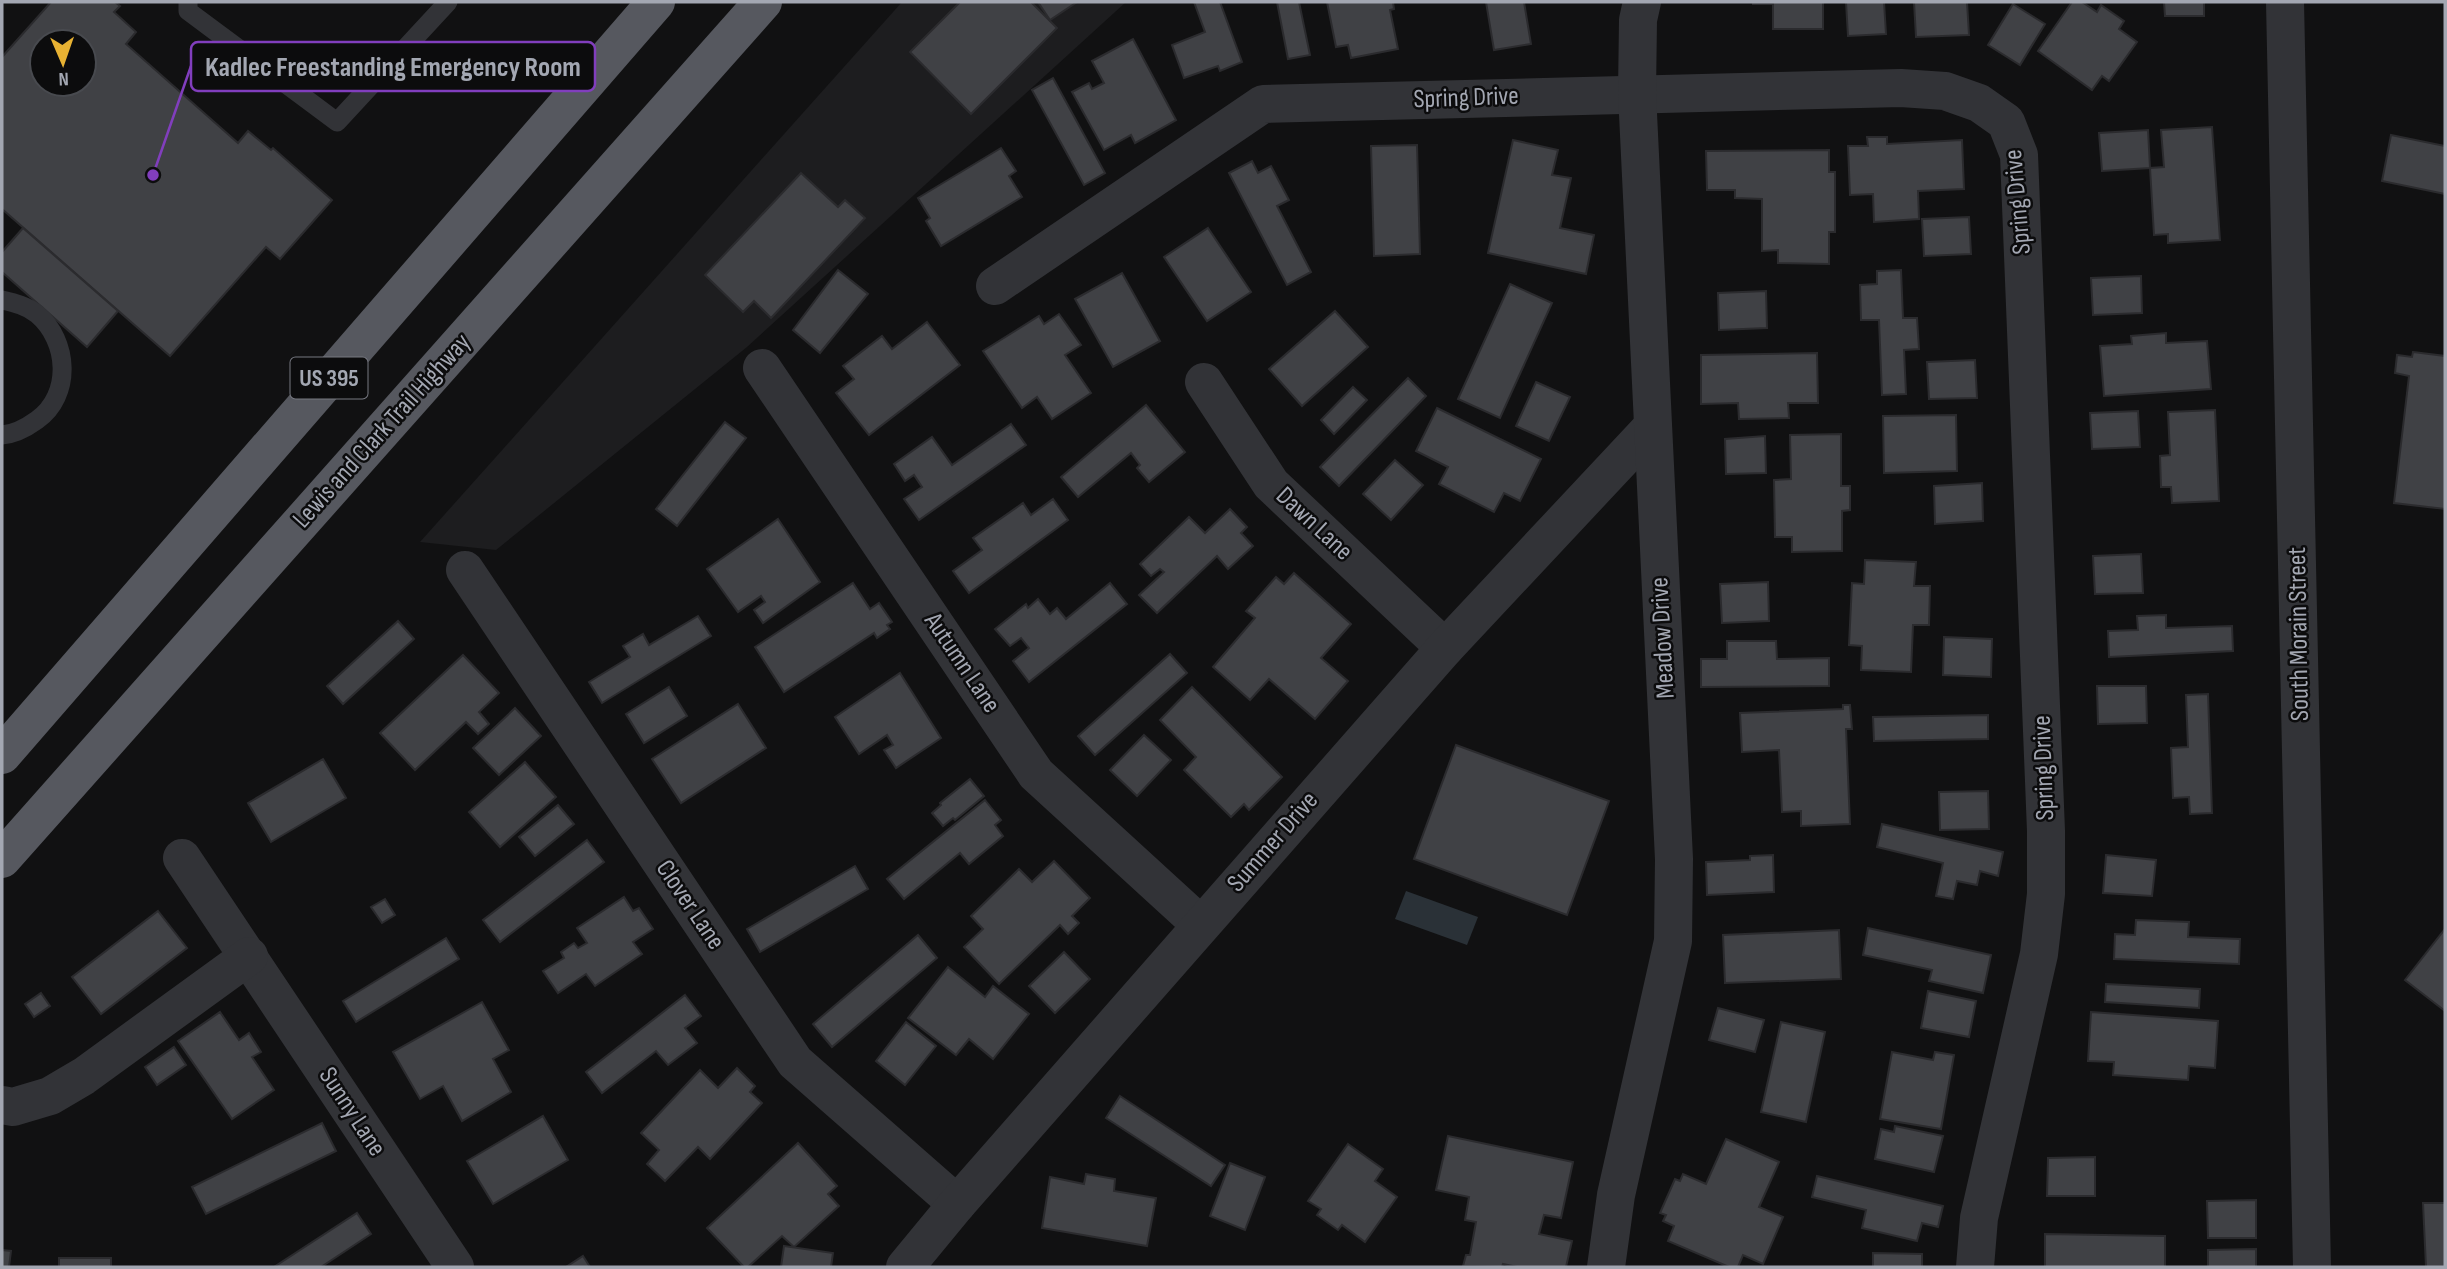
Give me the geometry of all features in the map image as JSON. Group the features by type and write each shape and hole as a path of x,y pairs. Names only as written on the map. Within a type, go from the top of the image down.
{"highway":[{"name":"US 395","path":"2,755 656,2"},
{"name":"Lewis and Clark Trail Highway","path":"2,859 763,2"}],"street":[{"name":"Meadow Drive","path":"1606,1267 1616,1195 1673,941 1674,859 1637,93 1638,20 1642,2"},
{"name":"South Morain Street","path":"2285,2 2312,1267"},
{"name":"Spring Drive","path":"995,286 1263,104 1901,88 1945,91 1979,103 2006,122 2019,155 2046,831 2046,894 2039,954 1979,1218 1975,1267"},
{"name":"Autumn Lane","path":"762,368 1036,774 1201,925"},
{"name":"Dawn Lane","path":"1205,382 1271,484 1445,648"},
{"name":"Summer Drive","path":"905,1267 957,1204 1445,648 1652,426"},
{"name":"Clover Lane","path":"465,570 795,1062 957,1204"},
{"name":"Sunny Lane","path":"182,858 455,1267"},
{"path":"2,1105 13,1107 50,1096 84,1076 249,957"}],"lane":[{"path":"188,2 188,11 337,122 448,2"},
{"path":"2,300 28,309 50,327 59,344 63,363 62,382 54,401 43,416 27,428 2,435"}],"shaded area":[{"path":"902,2 1126,2 747,347 496,550 420,542"},
{"path":"1406,891 1478,917 1467,945 1395,919"}],"building":[{"path":"51,2 115,2 120,6 114,12 136,32 126,44 238,143 248,131 271,150 273,148 332,200 280,259 266,247 170,356 2,209 2,57"},
{"path":"960,2 1031,2 1057,28 971,114 910,52"},
{"path":"1038,2 1077,2 1050,20"},
{"path":"1194,2 1220,2 1242,62 1220,71 1218,66 1184,78 1172,45 1205,32"},
{"path":"1277,2 1299,2 1310,55 1288,59"},
{"path":"1327,2 1393,2 1394,9 1390,10 1398,49 1351,58 1348,45 1336,47"},
{"path":"1486,2 1524,2 1531,44 1494,50"},
{"path":"1753,2 1823,2 1823,29 1773,29 1773,4"},
{"path":"1846,2 1884,2 1886,34 1848,36"},
{"path":"1914,2 1967,2 1969,35 1916,37"},
{"path":"2072,2 2082,2 2097,12 2101,5 2124,21 2119,29 2137,42 2109,81 2102,76 2092,90 2038,51"},
{"path":"2164,2 2204,2 2204,16 2165,16"},
{"path":"2013,4 2045,24 2020,65 1988,45"},
{"path":"1133,39 1176,120 1135,143 1131,135 1104,150 1072,92 1089,83 1092,89 1104,83 1092,61"},
{"path":"1053,78 1105,173 1084,185 1032,90"},
{"path":"2212,127 2220,240 2168,243 2168,234 2154,235 2150,168 2164,167 2161,130"},
{"path":"2148,130 2150,168 2102,171 2099,133"},
{"path":"2391,135 2445,146 2445,194 2382,181"},
{"path":"1867,137 1887,137 1887,144 1962,140 1964,189 1918,191 1919,219 1874,222 1873,194 1850,195 1848,146 1868,146"},
{"path":"1513,140 1558,150 1552,175 1571,178 1560,228 1594,235 1586,274 1488,253"},
{"path":"1417,145 1420,254 1374,256 1371,146"},
{"path":"1001,148 1016,171 1009,176 1022,197 941,246 926,221 930,218 918,198"},
{"path":"1829,150 1829,172 1835,172 1835,232 1829,232 1829,264 1778,263 1778,250 1762,251 1762,199 1735,198 1735,190 1707,190 1706,151"},
{"path":"1252,161 1258,173 1271,166 1289,200 1277,206 1311,272 1287,285 1229,173"},
{"path":"801,173 838,207 845,200 865,218 771,318 754,301 743,312 705,275"},
{"path":"1969,217 1971,254 1924,256 1922,219"},
{"path":"23,228 118,311 87,347 2,272 2,252"},
{"path":"1208,228 1251,292 1207,321 1164,257"},
{"path":"838,270 868,294 820,353 793,330"},
{"path":"1901,270 1903,318 1917,318 1919,349 1904,350 1906,394 1882,395 1879,320 1861,320 1860,285 1877,284 1877,271"},
{"path":"1122,273 1160,341 1113,367 1075,299"},
{"path":"2141,276 2142,313 2093,315 2091,278"},
{"path":"1510,284 1552,303 1500,418 1458,399"},
{"path":"1766,291 1767,328 1719,330 1718,293"},
{"path":"1335,311 1368,347 1302,406 1269,369"},
{"path":"1059,314 1081,345 1065,355 1091,393 1052,419 1037,397 1022,408 983,351 1039,316 1044,324"},
{"path":"927,322 960,365 869,435 836,393 854,379 843,366 882,336 892,349"},
{"path":"2166,333 2166,343 2207,341 2211,389 2104,396 2100,346 2132,344 2131,336"},
{"path":"2413,352 2445,356 2445,509 2394,503 2409,376 2395,373 2397,355 2412,357"},
{"path":"1817,353 1818,403 1788,403 1789,418 1739,419 1738,403 1701,404 1701,355"},
{"path":"1975,360 1977,398 1929,399 1927,362"},
{"path":"1408,378 1426,396 1339,486 1320,467"},
{"path":"1536,382 1570,397 1549,441 1516,426"},
{"path":"1353,387 1367,400 1334,434 1321,420"},
{"path":"1146,405 1185,452 1149,482 1137,468 1140,465 1131,453 1078,497 1061,477"},
{"path":"1437,408 1541,459 1520,501 1504,493 1494,512 1439,484 1448,467 1416,451"},
{"path":"2215,410 2219,501 2172,503 2171,487 2161,487 2160,456 2170,455 2168,412"},
{"path":"2138,411 2140,447 2092,449 2090,413"},
{"path":"1956,415 1957,471 1884,473 1883,416"},
{"path":"725,422 746,438 677,526 656,509"},
{"path":"1011,424 1026,445 919,520 904,499 922,487 914,475 905,481 894,464 932,437 952,465"},
{"path":"1841,434 1841,486 1850,486 1850,510 1842,511 1842,551 1792,552 1792,537 1775,537 1774,480 1791,479 1790,435"},
{"path":"1765,436 1766,473 1726,474 1725,439"},
{"path":"1395,460 1423,485 1391,520 1363,494"},
{"path":"1982,483 1983,521 1935,524 1934,486"},
{"path":"1053,499 1068,520 969,593 953,571 982,550 973,538 1023,503 1031,515"},
{"path":"1230,509 1247,527 1241,533 1253,546 1228,569 1217,556 1157,613 1139,595 1164,572 1160,569 1151,576 1140,564 1189,517 1205,533"},
{"path":"778,519 820,582 763,623 754,610 765,602 761,596 738,612 707,569"},
{"path":"2141,554 2143,593 2095,594 2093,556"},
{"path":"1865,560 1916,562 1914,586 1930,586 1929,625 1913,625 1911,672 1861,670 1862,646 1849,645 1852,583 1864,584"},
{"path":"1294,573 1351,624 1321,658 1348,681 1315,719 1269,679 1250,700 1213,667 1255,618 1246,611 1276,577 1284,584"},
{"path":"1768,582 1769,621 1722,623 1720,584"},
{"path":"853,583 870,609 879,603 892,622 887,625 890,629 877,638 874,633 784,692 755,647"},
{"path":"1110,583 1127,604 1029,682 1013,661 1029,648 1021,638 1010,646 995,629 1026,604 1028,608 1038,599 1050,614 1057,608 1066,619"},
{"path":"2166,615 2166,628 2232,626 2233,651 2109,657 2108,631 2138,630 2137,616"},
{"path":"698,616 711,636 602,703 589,682 630,657 623,646 643,634 649,645"},
{"path":"398,621 414,639 343,704 327,686"},
{"path":"1944,637 1992,639 1991,677 1943,675"},
{"path":"1727,641 1776,641 1777,659 1829,658 1829,686 1701,687 1701,659 1727,659"},
{"path":"1170,654 1187,673 1095,755 1078,736"},
{"path":"463,655 499,693 479,712 489,724 478,734 466,722 415,770 380,733"},
{"path":"900,673 941,738 896,768 884,750 893,745 887,735 859,754 835,717"},
{"path":"2097,686 2146,686 2147,723 2098,724"},
{"path":"669,687 687,716 644,743 626,714"},
{"path":"1192,687 1282,777 1249,810 1244,804 1231,817 1184,770 1196,757 1160,720"},
{"path":"2208,694 2212,813 2190,814 2189,797 2173,798 2171,748 2188,747 2186,695"},
{"path":"738,704 766,748 681,803 652,759"},
{"path":"1843,705 1850,705 1852,729 1846,729 1850,824 1801,826 1801,811 1782,812 1779,750 1742,752 1740,713 1843,709"},
{"path":"515,708 541,736 499,775 473,748"},
{"path":"1988,715 1988,739 1874,741 1873,717"},
{"path":"1144,735 1171,760 1137,796 1110,770"},
{"path":"1456,745 1609,801 1567,915 1414,859"},
{"path":"323,759 346,798 271,842 248,803"},
{"path":"525,762 556,797 500,847 469,812"},
{"path":"970,779 984,796 955,820 953,818 943,826 932,813 940,803"},
{"path":"1988,791 1989,829 1940,830 1939,792"},
{"path":"985,800 1001,820 995,825 1003,836 969,864 960,853 904,899 887,879"},
{"path":"558,805 574,824 535,856 519,837"},
{"path":"1882,824 2003,852 1998,876 1980,871 1977,885 1957,881 1953,899 1936,896 1943,863 1877,847"},
{"path":"587,840 604,862 500,942 483,920"},
{"path":"1773,855 1774,892 1707,895 1706,862 1750,860 1750,856"},
{"path":"2106,855 2156,860 2152,896 2103,893"},
{"path":"1054,861 1090,898 1072,916 1079,923 1068,934 1060,925 999,984 964,947 983,929 971,916 1019,869 1032,882"},
{"path":"855,866 868,889 760,952 747,929"},
{"path":"624,897 633,911 639,908 653,929 633,942 642,954 595,986 586,974 558,993 543,971 564,958 561,952 574,943 578,948 587,943 577,928"},
{"path":"385,899 395,915 382,923 371,907"},
{"path":"158,911 187,948 101,1014 72,977"},
{"path":"2136,920 2189,922 2188,937 2240,939 2239,964 2114,959 2115,934 2135,935"},
{"path":"1868,928 1991,955 1983,993 1929,981 1932,970 1863,955"},
{"path":"2445,929 2445,1011 2405,980"},
{"path":"1839,930 1841,979 1725,983 1723,935"},
{"path":"918,935 937,958 832,1047 813,1024"},
{"path":"446,938 459,959 356,1022 343,1001"},
{"path":"1064,952 1090,979 1055,1013 1029,986"},
{"path":"948,967 985,997 993,986 1029,1014 993,1059 969,1039 956,1055 908,1018"},
{"path":"2106,984 2200,989 2199,1008 2105,1002"},
{"path":"1928,991 1976,1001 1969,1037 1921,1028"},
{"path":"41,993 50,1006 34,1017 25,1004"},
{"path":"685,995 701,1016 685,1028 697,1043 668,1065 656,1051 602,1093 586,1072"},
{"path":"482,1002 509,1050 493,1059 511,1092 462,1121 443,1086 420,1099 393,1052"},
{"path":"1718,1008 1764,1020 1755,1052 1709,1040"},
{"path":"220,1012 239,1040 249,1033 261,1052 252,1057 274,1090 232,1119 178,1041"},
{"path":"2091,1012 2218,1021 2215,1068 2189,1066 2188,1080 2113,1075 2114,1062 2088,1061"},
{"path":"906,1022 936,1046 905,1085 876,1061"},
{"path":"1781,1022 1825,1032 1806,1122 1761,1112"},
{"path":"174,1047 186,1065 157,1085 145,1067"},
{"path":"1892,1052 1933,1060 1935,1052 1954,1055 1941,1129 1880,1119"},
{"path":"737,1068 755,1086 750,1092 762,1103 710,1159 698,1147 665,1181 647,1164 659,1150 641,1133 700,1070 718,1088"},
{"path":"1120,1096 1225,1165 1211,1186 1106,1118"},
{"path":"543,1116 568,1160 493,1204 467,1161"},
{"path":"322,1123 336,1151 206,1214 192,1187"},
{"path":"1895,1126 1943,1136 1934,1172 1875,1159 1881,1129 1894,1132"},
{"path":"1448,1136 1573,1162 1561,1218 1544,1215 1539,1234 1572,1241 1566,1267 1517,1267 1503,1264 1502,1267 1463,1266 1466,1255 1470,1255 1476,1222 1465,1220 1469,1197 1436,1190"},
{"path":"1726,1139 1779,1162 1759,1207 1783,1217 1763,1264 1743,1255 1738,1267 1729,1267 1668,1241 1674,1226 1663,1221 1666,1215 1660,1213 1675,1179 1680,1181 1683,1174 1706,1184"},
{"path":"798,1143 837,1186 828,1194 839,1206 794,1247 782,1236 748,1267 744,1267 707,1228"},
{"path":"1348,1144 1383,1169 1375,1181 1397,1197 1365,1242 1342,1225 1338,1230 1317,1215 1321,1209 1308,1201"},
{"path":"2095,1157 2095,1196 2047,1196 2048,1158"},
{"path":"1230,1163 1265,1177 1245,1230 1210,1216"},
{"path":"1086,1174 1115,1179 1114,1191 1156,1198 1147,1246 1042,1228 1050,1177 1084,1184"},
{"path":"1817,1176 1943,1206 1938,1227 1922,1223 1917,1241 1862,1228 1866,1210 1812,1197"},
{"path":"2256,1200 2256,1238 2208,1238 2207,1201"},
{"path":"2423,1203 2445,1203 2445,1267 2426,1267"},
{"path":"357,1213 371,1234 321,1267 274,1267"},
{"path":"2045,1234 2165,1236 2165,1267 2045,1267"},
{"path":"784,1246 833,1253 831,1267 781,1267"},
{"path":"2256,1249 2256,1267 2208,1267 2208,1250"},
{"path":"2,1250 11,1251 9,1267 2,1267"},
{"path":"1873,1253 1922,1254 1922,1267 1873,1267"},
{"path":"583,1256 590,1267 566,1267"},
{"path":"59,1258 111,1258 111,1267 59,1267"}],"place":[{"name":"Kadlec Freestanding Emergency Room","path":"153,175"}]}
